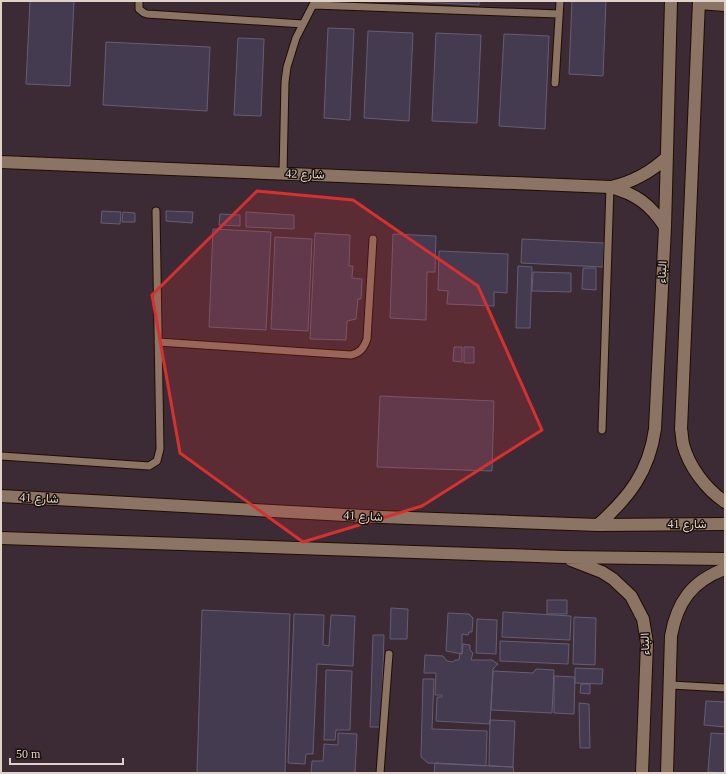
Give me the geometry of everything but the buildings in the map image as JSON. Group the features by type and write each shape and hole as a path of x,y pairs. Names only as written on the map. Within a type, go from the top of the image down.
{"street":[{"name":"البناء","path":"598,525 621,503 638,481 645,469 654,443 667,157 671,1"},
{"path":"725,5 699,2 681,429 683,444 695,470 712,491 725,502"},
{"name":"شارع 42","path":"1,162 610,187 623,184 646,174 667,157"},
{"name":"شارع 42","path":"610,187 630,194 647,205 657,215 664,226"},
{"name":"شارع 41","path":"1,496 382,517 598,525 725,524"},
{"path":"1,538 564,557 725,559"},
{"name":"البناء","path":"564,557 602,572 613,579 631,596 643,619 647,643 642,773"},
{"path":"668,773 671,636 678,612 684,600 700,582 711,574 725,569"}],"lane":[{"path":"139,1 139,9 147,14 303,24"},
{"path":"555,83 560,1"},
{"path":"282,173 285,82 287,67 291,52 303,24 315,3 559,14"},
{"path":"602,430 610,187"},
{"path":"1,456 149,466 157,461 160,448 156,211"},
{"path":"158,342 343,355 356,354 365,345 367,339 373,239"},
{"path":"380,773 389,654"},
{"path":"671,685 725,688"}],"highlighted area":[{"path":"257,191 353,200 478,286 542,430 422,506 303,542 180,453 152,295"}],"shaded area":[{"path":"1,1 725,1 725,773 1,773"}]}
